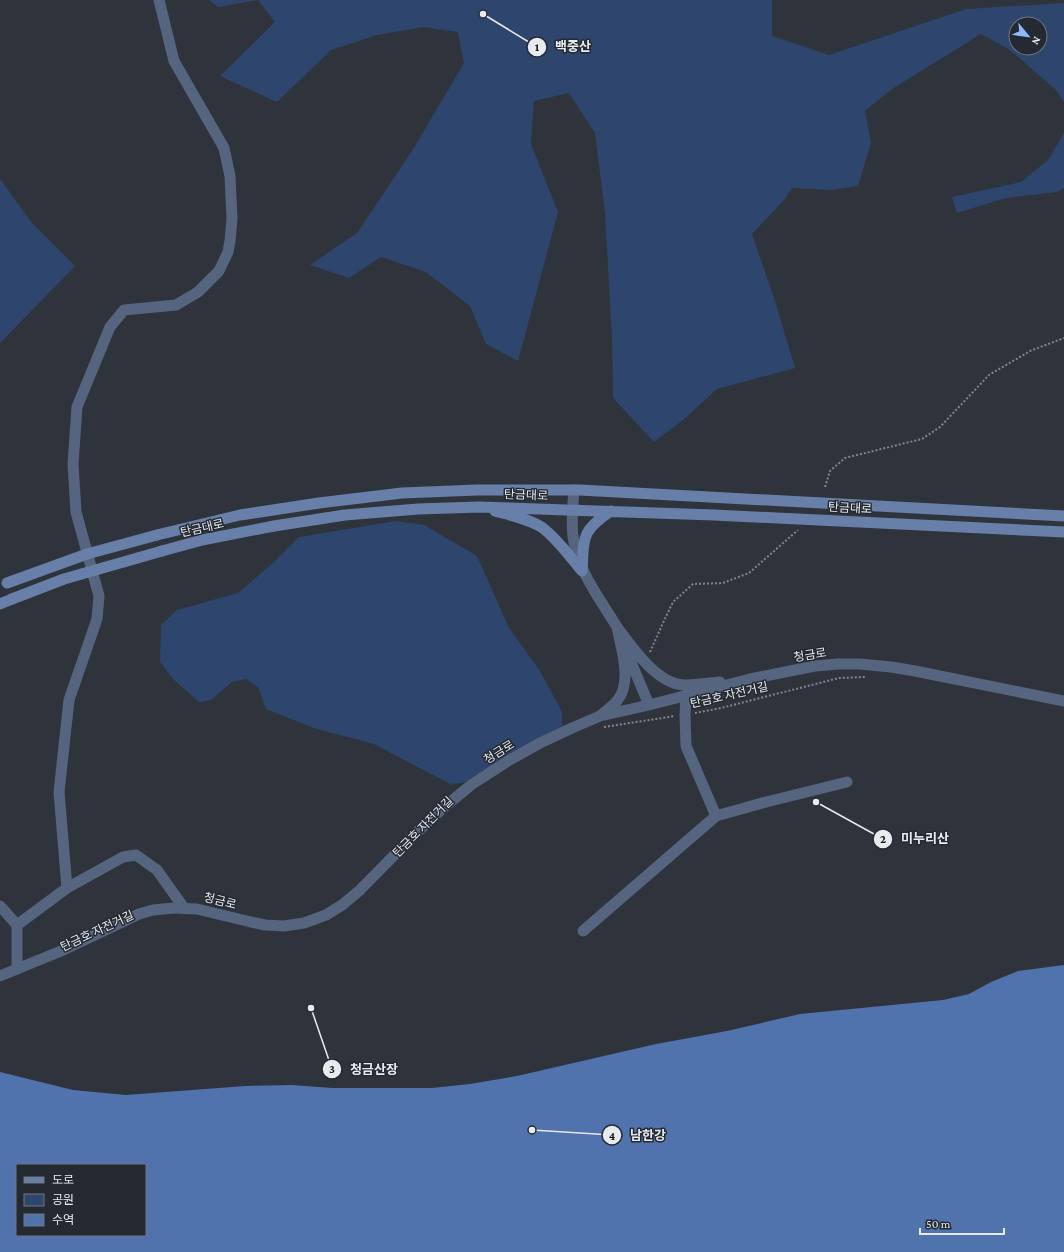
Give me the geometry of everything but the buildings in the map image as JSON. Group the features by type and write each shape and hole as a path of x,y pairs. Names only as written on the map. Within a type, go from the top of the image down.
{"main road":[{"name":"탄금대로","path":"3,584 87,554 240,515 319,503 394,494 477,490 574,490 1064,516"},
{"name":"탄금대로","path":"0,604 64,579 202,540 259,528 345,515 418,509 479,506 839,520 1064,532"},
{"path":"479,506 519,517 543,528 560,544 582,571"},
{"path":"582,571 584,539 596,521 611,511"}],"street":[{"path":"67,888 59,792 68,700 97,619 100,596 76,512 73,464 77,407 110,327 124,310 176,305 198,292 218,271 228,252 230,241 232,219 230,176 224,148 174,61 159,0"},
{"path":"574,490 573,536 582,571 617,627 645,663 668,680 682,685 750,679"},
{"path":"617,627 649,705"},
{"path":"600,716 618,700 623,688 625,668 617,627"},
{"name":"청금로","path":"0,976 61,951 139,914 163,908 197,909 265,925 284,926 304,923 326,915 342,905 359,891 416,833 442,809 472,785 508,761 540,743 600,716 750,679 815,666 838,664 860,664 891,667 1064,701"},
{"path":"686,696 686,746 716,816"},
{"path":"583,931 716,816 848,782"},
{"path":"17,925 67,888 123,857 136,855 157,870 184,908"},
{"path":"0,906 17,925 17,969"}],"path":[{"path":"825,487 830,471 845,458 922,439 940,427 989,375 1030,351 1064,338"},
{"path":"645,663 674,602 693,584 723,583 749,573 799,529"},
{"name":"탄금호 자전거길","path":"599,729 721,708 839,678 871,676"}],"green space":[{"path":"209,0 258,0 218,7"},
{"path":"258,0 772,0 772,36 829,55 966,9 1064,3 1064,102 1056,90 1017,56 1048,56 1048,16 1008,16 1008,49 981,34 892,89 865,111 871,143 858,186 831,190 792,188 784,200 752,234 775,301 795,368 717,389 683,420 654,442 613,398 612,339 605,213 595,133 569,93 534,101 531,144 558,212 518,361 486,344 470,306 426,272 381,257 349,278 310,265 357,233 412,151 464,63 458,32 423,27 377,35 331,50 277,102 220,76 275,22"},
{"path":"1064,133 1064,188 1057,192 1006,198 957,213 952,197 1021,182 1048,160"},
{"path":"0,179 32,223 75,266 0,343"},
{"path":"396,521 424,525 477,556 509,628 540,671 562,712 562,726 463,783 450,784 374,744 314,728 266,709 258,687 246,679 232,682 211,700 199,702 174,680 160,662 161,625 177,610 238,593 274,562 299,537"}],"water":[{"path":"1064,965 1064,1252 0,1252 0,1072 73,1090 126,1095 245,1086 292,1085 332,1088 432,1088 470,1084 517,1076 656,1044 727,1031 800,1014 943,1000 969,994 991,982 1018,971"}],"place":[{"name":"백중산","path":"483,14"},
{"name":"미누리산","path":"816,802"},
{"name":"청금산장","path":"311,1008"},
{"name":"남한강","path":"532,1130"}]}
